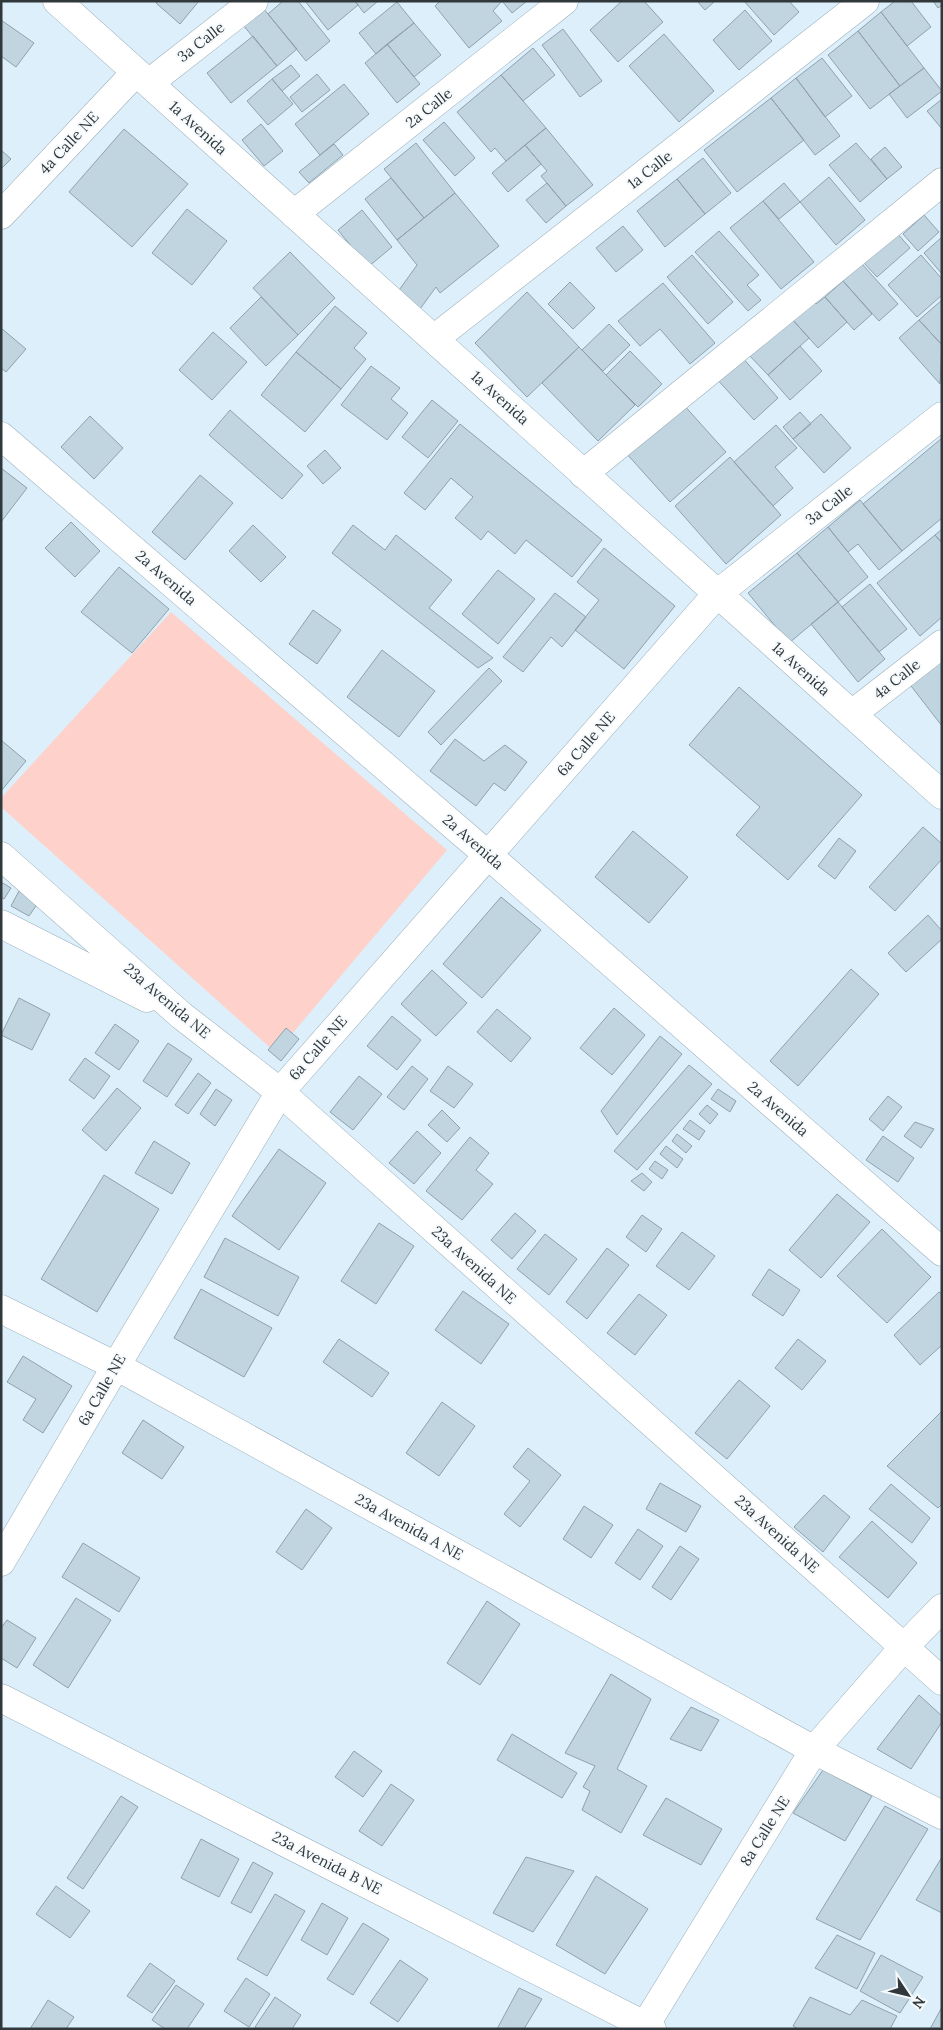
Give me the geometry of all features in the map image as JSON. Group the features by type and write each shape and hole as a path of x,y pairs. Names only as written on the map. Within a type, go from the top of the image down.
{"street":[{"name":"1a Avenida","path":"57,1 942,795"},
{"name":"3a Calle","path":"142,78 254,1"},
{"name":"2a Calle","path":"294,214 564,1"},
{"name":"1a Calle","path":"434,339 865,1"},
{"name":"4a Calle NE","path":"1,215 142,78"},
{"path":"583,474 942,182"},
{"name":"3a Calle","path":"717,594 942,416"},
{"name":"2a Avenida","path":"1,436 489,856 942,1252"},
{"name":"6a Calle NE","path":"1,1562 280,1092 717,594"},
{"name":"4a Calle","path":"852,714 942,644"},
{"name":"23a Avenida NE","path":"1,856 182,1016 280,1092 942,1680"},
{"path":"1,924 182,1016"},
{"name":"23a Avenida A NE","path":"1,1309 116,1366 814,1750 942,1815"},
{"name":"8a Calle NE","path":"647,2028 814,1750 904,1647 942,1608"},
{"name":"23a Avenida B NE","path":"1,1698 647,2028"}],"shaded area":[{"path":"171,612 447,850 276,1053 1,807 1,798"}],"building":[{"path":"157,1 199,1 180,24 156,3"},
{"path":"283,1 298,1 330,41 306,61 268,14"},
{"path":"305,1 355,1 358,5 328,30"},
{"path":"355,1 378,1 364,13"},
{"path":"440,1 502,1 493,11 502,21 469,48 435,6"},
{"path":"502,1 527,1 512,13"},
{"path":"622,1 644,1 663,22 618,62 590,30"},
{"path":"697,1 715,1 705,10"},
{"path":"744,1 789,1 799,12 774,35"},
{"path":"895,1 911,1 931,27 907,46 881,12"},
{"path":"933,1 942,1 942,5 938,8"},
{"path":"397,2 414,23 376,54 359,33"},
{"path":"263,8 297,49 277,66 243,25"},
{"path":"745,10 772,41 739,70 713,40"},
{"path":"881,12 924,68 900,86 858,31"},
{"path":"1,20 34,43 16,67 1,56"},
{"path":"414,23 441,55 414,77 387,44"},
{"path":"563,29 602,81 580,97 542,45"},
{"path":"858,31 900,86 870,109 828,55"},
{"path":"664,34 714,91 679,122 629,66"},
{"path":"253,36 277,66 231,103 207,73"},
{"path":"387,44 420,84 397,103 365,63"},
{"path":"533,48 555,75 523,101 501,75"},
{"path":"822,58 852,96 825,117 796,78"},
{"path":"291,65 300,76 282,91 272,79"},
{"path":"924,68 942,91 907,118 889,94"},
{"path":"317,74 330,90 302,112 290,97"},
{"path":"501,75 546,128 506,161 495,148 491,152 457,112"},
{"path":"796,78 840,136 815,155 771,98"},
{"path":"272,79 293,104 268,125 247,101"},
{"path":"344,84 369,114 320,155 295,124"},
{"path":"771,98 804,140 737,192 704,150"},
{"path":"942,99 942,129 927,111"},
{"path":"444,122 475,158 455,176 423,140"},
{"path":"261,124 283,151 264,166 242,140"},
{"path":"546,128 593,185 566,206 541,176 547,171 525,145"},
{"path":"124,129 188,184 132,247 69,192"},
{"path":"416,143 455,193 424,218 384,169"},
{"path":"856,143 887,179 860,202 829,165"},
{"path":"334,144 343,155 309,183 299,172"},
{"path":"525,145 541,164 508,192 492,173"},
{"path":"885,147 902,167 887,179 871,159"},
{"path":"1,150 11,159 1,169"},
{"path":"703,158 731,193 705,214 677,179"},
{"path":"829,177 865,220 836,245 800,202"},
{"path":"391,178 424,218 397,240 365,199"},
{"path":"677,179 705,214 665,247 637,211"},
{"path":"547,183 566,206 546,223 526,200"},
{"path":"784,183 800,202 779,219 763,201"},
{"path":"455,193 499,246 440,293 436,287 420,309 397,293 417,265 397,240"},
{"path":"763,201 814,262 781,289 730,228"},
{"path":"187,209 227,241 192,285 152,253"},
{"path":"362,210 392,247 368,267 338,230"},
{"path":"924,215 939,232 918,251 903,234"},
{"path":"623,226 643,250 616,272 596,248"},
{"path":"719,231 759,275 747,285 761,300 748,311 695,252"},
{"path":"896,232 910,248 877,277 863,262"},
{"path":"942,237 942,274 924,253"},
{"path":"290,252 335,298 298,335 253,288"},
{"path":"692,255 733,302 708,324 667,277"},
{"path":"921,255 942,279 942,295 917,317 888,285"},
{"path":"862,264 898,304 879,321 843,281"},
{"path":"843,281 872,314 854,330 825,297"},
{"path":"570,282 595,308 573,329 548,304"},
{"path":"663,283 715,343 690,364 660,329 640,346 618,321"},
{"path":"527,292 579,347 527,397 475,343"},
{"path":"261,297 298,335 266,366 230,328"},
{"path":"825,297 847,322 818,348 791,318 811,299 816,304"},
{"path":"942,300 942,345 919,320"},
{"path":"335,306 367,333 354,348 366,359 341,389 296,352"},
{"path":"791,318 809,338 768,375 749,355"},
{"path":"919,320 942,345 940,384 899,338"},
{"path":"609,324 630,345 603,371 582,350"},
{"path":"1,328 26,349 6,372 1,368"},
{"path":"213,332 247,362 212,400 179,370"},
{"path":"800,346 822,371 790,400 768,375"},
{"path":"579,347 635,405 598,441 542,383"},
{"path":"630,351 662,384 638,407 606,375"},
{"path":"296,352 341,389 305,432 261,395"},
{"path":"741,356 778,398 754,420 716,378"},
{"path":"371,366 400,388 391,399 408,413 387,440 341,405"},
{"path":"432,400 458,421 428,458 402,437"},
{"path":"682,403 726,452 670,502 626,453"},
{"path":"230,410 303,475 282,499 209,435"},
{"path":"800,412 811,424 793,439 783,427"},
{"path":"821,414 851,448 824,473 793,439"},
{"path":"90,416 123,448 94,479 61,447"},
{"path":"460,424 602,540 572,577 526,540 515,554 488,531 481,540 455,518 473,497 451,478 425,510 404,493"},
{"path":"776,425 797,448 775,467 793,488 773,506 734,462"},
{"path":"942,438 942,518 902,551 863,504"},
{"path":"325,450 341,468 323,484 307,466"},
{"path":"730,457 781,515 726,564 675,506"},
{"path":"1,468 27,488 1,522"},
{"path":"200,475 233,503 185,560 152,532"},
{"path":"860,500 902,551 879,570 858,544 848,552 828,527"},
{"path":"71,522 100,551 75,577 45,548"},
{"path":"253,525 286,557 261,582 229,551"},
{"path":"353,525 385,550 396,535 452,580 429,608 493,658 478,668 332,553"},
{"path":"828,527 868,577 838,602 797,553"},
{"path":"942,529 942,543 935,535"},
{"path":"935,535 942,543 942,617 920,636 877,583"},
{"path":"604,548 675,606 624,669 575,630 599,600 577,582"},
{"path":"797,553 838,602 789,643 748,593"},
{"path":"119,567 169,609 132,653 81,612"},
{"path":"498,570 535,599 498,644 462,614"},
{"path":"870,584 907,629 879,652 842,607"},
{"path":"555,593 586,617 562,647 551,637 523,672 503,657"},
{"path":"838,602 885,659 858,682 811,624"},
{"path":"313,610 341,630 317,664 289,644"},
{"path":"382,650 435,691 399,737 347,697"},
{"path":"942,656 942,726 908,682"},
{"path":"489,668 502,681 441,745 428,732"},
{"path":"739,687 862,795 788,880 736,835 760,807 689,745"},
{"path":"455,739 484,761 505,745 527,762 505,791 494,783 476,806 430,771"},
{"path":"1,740 26,761 1,791"},
{"path":"923,827 942,844 942,859 895,911 869,887"},
{"path":"633,831 688,877 649,923 595,877"},
{"path":"839,838 856,851 835,879 818,866"},
{"path":"1,882 11,888 4,899 1,897"},
{"path":"19,891 38,903 29,916 11,906"},
{"path":"501,897 541,930 482,998 443,964"},
{"path":"928,915 942,931 942,939 906,972 888,953"},
{"path":"851,969 879,994 798,1086 770,1061"},
{"path":"432,970 467,1003 436,1036 401,1004"},
{"path":"19,998 50,1014 32,1050 1,1035"},
{"path":"614,1008 645,1035 612,1075 580,1048"},
{"path":"497,1009 531,1038 511,1062 477,1032"},
{"path":"392,1016 421,1040 397,1070 367,1046"},
{"path":"115,1024 139,1041 119,1070 95,1053"},
{"path":"286,1028 299,1039 281,1061 268,1050"},
{"path":"660,1036 682,1054 617,1135 601,1111"},
{"path":"168,1043 192,1059 167,1097 143,1081"},
{"path":"85,1058 110,1076 94,1099 69,1080"},
{"path":"689,1065 712,1084 637,1170 614,1151"},
{"path":"412,1066 428,1079 404,1110 387,1097"},
{"path":"448,1066 473,1084 454,1108 430,1091"},
{"path":"198,1073 211,1083 188,1114 175,1105"},
{"path":"359,1076 382,1094 353,1130 330,1112"},
{"path":"117,1088 141,1108 106,1151 82,1130"},
{"path":"216,1089 232,1100 215,1126 200,1114"},
{"path":"718,1089 736,1101 730,1112 711,1099"},
{"path":"888,1096 902,1107 883,1131 869,1119"},
{"path":"707,1105 718,1114 710,1124 699,1114"},
{"path":"442,1110 460,1128 447,1142 428,1125"},
{"path":"690,1120 705,1131 699,1140 683,1129"},
{"path":"915,1122 934,1129 921,1148 904,1136"},
{"path":"417,1131 441,1153 414,1184 389,1163"},
{"path":"677,1134 692,1146 686,1153 672,1141"},
{"path":"883,1136 914,1158 898,1182 866,1160"},
{"path":"470,1137 489,1153 476,1170 493,1184 462,1220 426,1191"},
{"path":"154,1141 190,1163 172,1194 135,1173"},
{"path":"666,1146 683,1159 677,1168 660,1154"},
{"path":"279,1149 326,1183 279,1250 232,1216"},
{"path":"655,1161 668,1170 662,1179 649,1169"},
{"path":"642,1173 652,1182 644,1191 631,1181"},
{"path":"104,1175 159,1209 97,1312 41,1279"},
{"path":"837,1194 870,1222 821,1278 789,1250"},
{"path":"515,1213 536,1231 512,1259 491,1240"},
{"path":"642,1215 662,1229 646,1252 626,1237"},
{"path":"379,1223 414,1246 376,1304 341,1281"},
{"path":"882,1229 931,1277 887,1323 837,1276"},
{"path":"682,1232 715,1256 689,1290 656,1266"},
{"path":"545,1234 577,1259 549,1295 517,1269"},
{"path":"225,1238 299,1277 278,1316 204,1277"},
{"path":"607,1248 629,1265 587,1319 566,1302"},
{"path":"769,1269 800,1290 783,1316 752,1295"},
{"path":"201,1289 272,1328 244,1377 174,1338"},
{"path":"463,1291 509,1324 481,1364 435,1330"},
{"path":"939,1292 942,1294 942,1345 920,1365 894,1335"},
{"path":"639,1294 667,1315 635,1355 607,1333"},
{"path":"339,1339 389,1373 372,1397 323,1362"},
{"path":"798,1339 826,1361 802,1390 775,1368"},
{"path":"23,1356 72,1386 43,1433 23,1420 36,1399 7,1382"},
{"path":"739,1380 770,1406 727,1459 695,1433"},
{"path":"442,1402 475,1426 439,1476 406,1453"},
{"path":"942,1411 942,1504 938,1508 887,1466"},
{"path":"143,1420 184,1447 162,1479 122,1453"},
{"path":"528,1448 561,1475 520,1527 504,1514 530,1481 513,1467"},
{"path":"660,1483 701,1506 686,1532 646,1509"},
{"path":"891,1484 930,1518 912,1543 869,1509"},
{"path":"824,1495 850,1517 823,1552 794,1527"},
{"path":"584,1506 613,1525 591,1558 563,1539"},
{"path":"306,1509 332,1528 302,1570 276,1552"},
{"path":"872,1521 917,1563 888,1598 839,1557"},
{"path":"638,1529 663,1546 640,1580 615,1563"},
{"path":"83,1543 140,1578 119,1612 62,1577"},
{"path":"680,1546 699,1559 671,1600 652,1587"},
{"path":"76,1598 111,1620 68,1688 33,1665"},
{"path":"487,1601 520,1624 480,1685 447,1663"},
{"path":"7,1620 36,1638 17,1668 1,1658 1,1628"},
{"path":"611,1674 651,1699 617,1769 647,1786 621,1833 582,1810 590,1791 583,1787 595,1766 565,1753"},
{"path":"919,1695 942,1716 942,1722 911,1769 877,1749"},
{"path":"691,1707 719,1720 701,1751 670,1739"},
{"path":"512,1734 577,1773 562,1798 497,1760"},
{"path":"354,1751 382,1771 363,1797 335,1777"},
{"path":"823,1770 872,1796 845,1841 793,1813"},
{"path":"391,1784 414,1800 382,1846 359,1831"},
{"path":"121,1796 138,1807 83,1889 67,1878"},
{"path":"666,1798 722,1829 701,1865 643,1835"},
{"path":"885,1806 928,1829 860,1940 816,1919"},
{"path":"201,1839 239,1859 219,1897 181,1878"},
{"path":"526,1857 574,1871 533,1932 493,1913"},
{"path":"942,1857 942,1913 916,1900"},
{"path":"253,1862 273,1873 251,1913 231,1903"},
{"path":"596,1876 648,1909 605,1974 556,1945"},
{"path":"56,1886 90,1911 70,1938 36,1914"},
{"path":"275,1894 305,1911 267,1976 237,1959"},
{"path":"322,1903 348,1918 327,1955 301,1940"},
{"path":"363,1923 389,1939 353,1995 327,1979"},
{"path":"837,1935 875,1953 857,1989 815,1968"},
{"path":"881,1955 923,1977 900,2013 860,1991"},
{"path":"400,1960 428,1979 398,2022 370,2003"},
{"path":"150,1963 175,1981 152,2013 127,1996"},
{"path":"246,1978 270,1994 249,2027 224,2011"},
{"path":"176,1985 204,2004 187,2029 165,2029 152,2020"},
{"path":"519,1988 542,1999 524,2029 497,2029"},
{"path":"275,1997 301,2015 292,2029 258,2029 255,2027"},
{"path":"810,1997 850,2015 862,2000 897,2016 890,2029 798,2029 793,2026"},
{"path":"48,2000 74,2017 66,2029 30,2029"},
{"path":"942,2007 942,2029 930,2029"}]}
